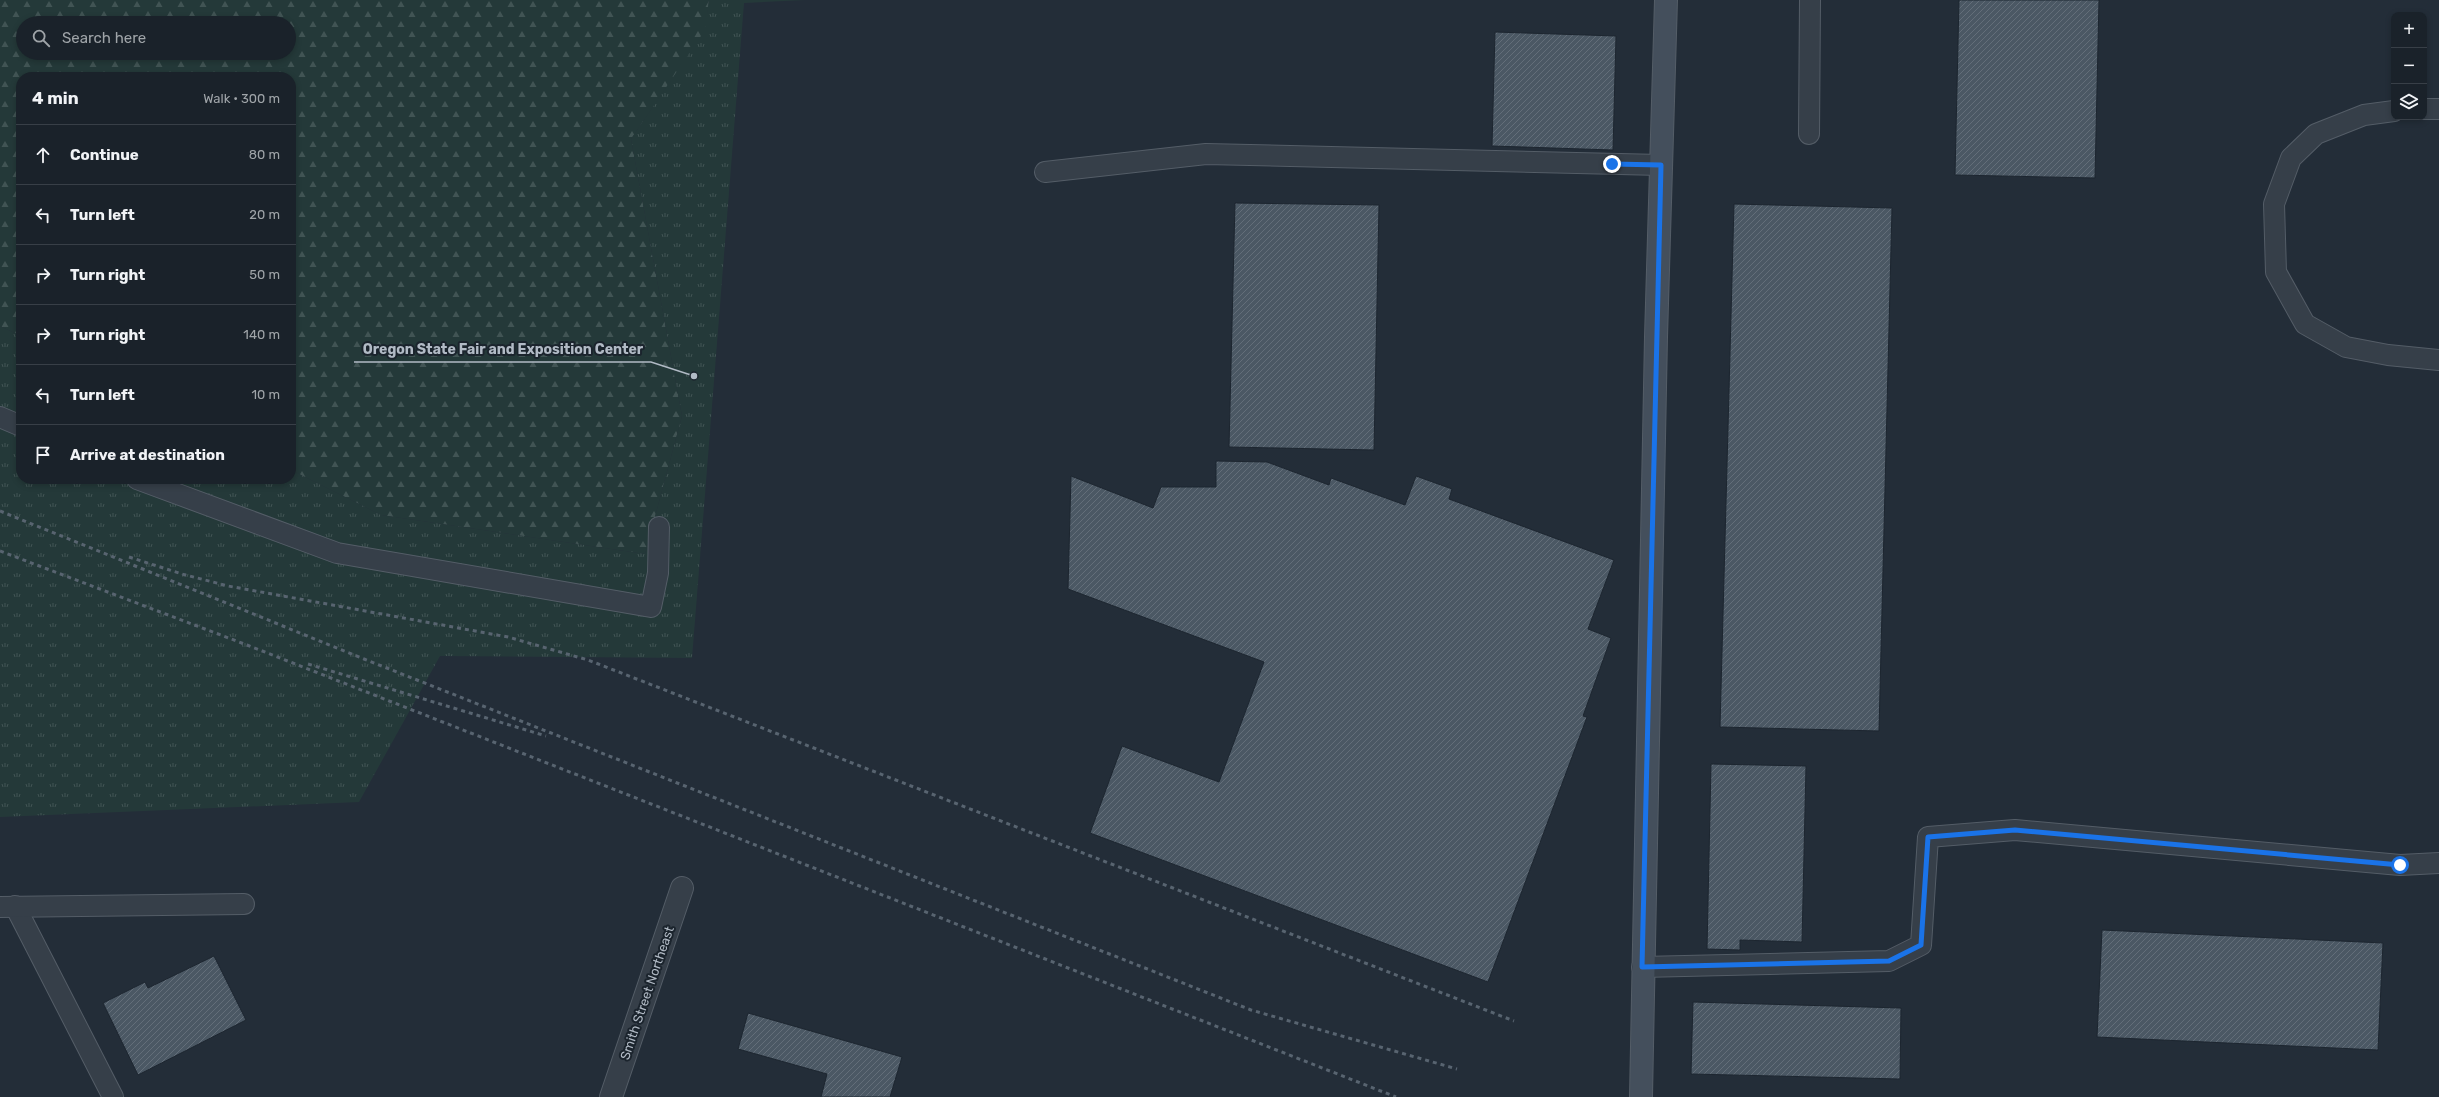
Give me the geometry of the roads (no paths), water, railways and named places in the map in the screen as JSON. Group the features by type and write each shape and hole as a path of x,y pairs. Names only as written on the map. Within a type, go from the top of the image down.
{"street":[{"path":"1641,1097 1642,967 1666,0"},
{"name":"Smith Street Northeast","path":"611,1097 682,888"}],"lane":[{"path":"1809,134 1810,0"},
{"path":"2427,109 2439,109"},
{"path":"2391,111 2364,115 2316,134 2291,158 2274,204 2276,272 2305,324 2346,347 2388,355 2439,360"},
{"path":"1045,172 1206,154 1661,165"},
{"path":"0,417 16,424"},
{"path":"151,484 337,553 651,607 658,573 660,527"},
{"path":"1642,967 1889,961 1921,945 1928,837 2015,830 2400,865 2439,863"},
{"path":"113,1097 8,906 244,904"}],"railway":[{"path":"0,511 364,659 1251,1010 1457,1069"},
{"path":"0,551 247,645 1396,1097"},
{"path":"129,557 182,574 228,586 508,637 588,660 1514,1021"},
{"path":"308,664 546,736"}],"place":[{"name":"Oregon State Fair and Exposition Center","path":"694,376"}]}
